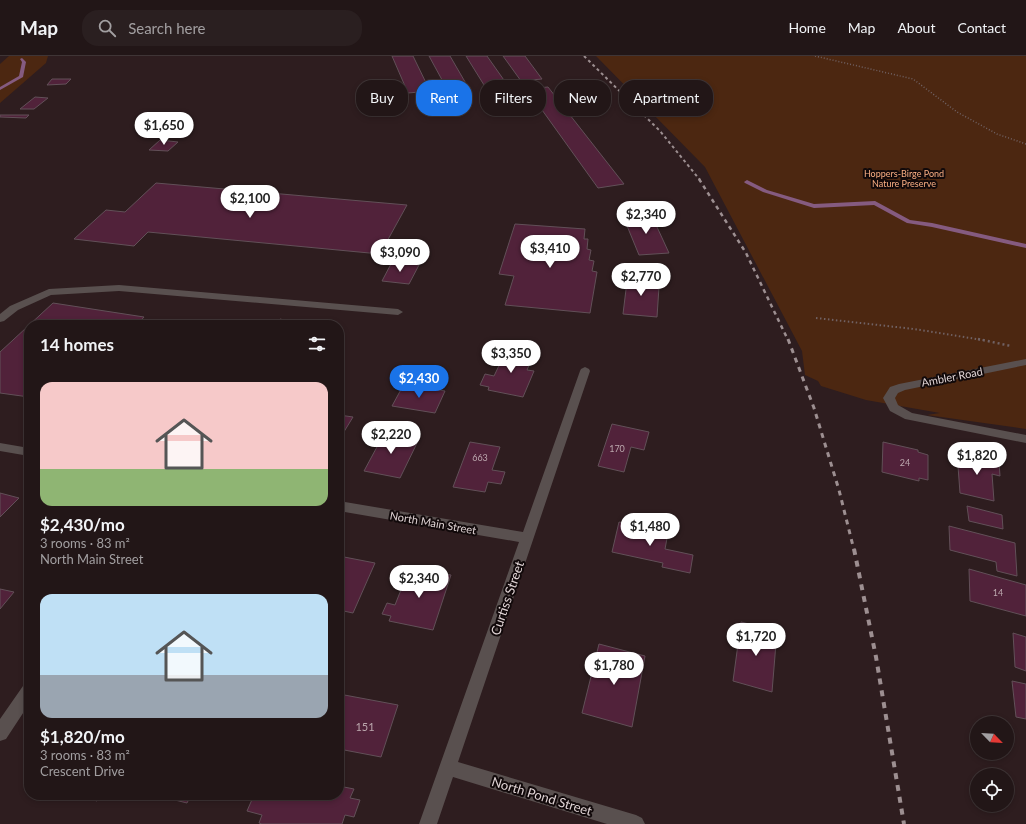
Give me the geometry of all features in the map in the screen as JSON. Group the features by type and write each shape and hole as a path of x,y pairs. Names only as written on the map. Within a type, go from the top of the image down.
{"street":[{"path":"0,319 14,308 49,292 119,288 398,312"},
{"name":"Ambler Road","path":"1026,362 903,386 894,390 889,395 891,404 898,412 909,416 1026,440"},
{"name":"Curtiss Street","path":"428,824 585,371"},
{"path":"0,447 24,451"},
{"name":"North Main Street","path":"344,507 528,538"},
{"path":"0,732 24,698"},
{"name":"North Pond Street","path":"448,767 636,824"}],"path":[{"path":"815,56 913,79 957,112 997,134 1026,144"},
{"path":"816,318 939,333 1011,346"}],"green space":[{"path":"9,56 48,56 46,63 0,103 0,64"},
{"name":"Hoppers-Birge Pond Nature Preserve","path":"596,56 1026,56 1026,429 927,415 940,413 866,400 821,386 818,381 805,375 802,351 705,167 655,116 713,116 713,80 620,80"}],"building":[{"path":"392,56 413,56 425,80 416,80 416,92 408,93 408,80 402,80"},
{"path":"429,56 450,56 464,80 442,80"},
{"path":"466,56 487,56 504,80 481,80"},
{"path":"503,56 525,56 542,79 520,80"},
{"path":"52,79 71,79 66,84 47,85"},
{"path":"546,87 548,87 554,95 554,116 571,116 624,184 598,188 546,115"},
{"path":"35,97 48,98 34,109 20,109"},
{"path":"0,115 29,115 26,118 0,117"},
{"path":"160,140 178,142 168,151 149,150"},
{"path":"156,183 407,205 380,254 148,232 134,246 74,239 106,210 125,212"},
{"path":"651,214 669,253 639,255 623,216"},
{"path":"515,224 585,229 584,239 588,239 587,249 591,250 589,260 594,261 592,271 597,272 590,313 505,305 514,276 499,274"},
{"path":"392,262 419,265 409,284 382,281"},
{"path":"628,273 649,275 648,286 659,287 657,317 623,314"},
{"path":"53,303 144,317 141,320 34,320"},
{"path":"24,330 24,396 0,393 0,352"},
{"path":"507,349 534,354 527,370 534,371 523,397 488,390 489,387 480,385 485,374 494,376"},
{"path":"404,384 445,391 435,413 392,406"},
{"path":"344,416 353,417 344,432"},
{"path":"612,424 649,432 644,450 631,447 624,472 598,466"},
{"path":"384,433 419,439 400,478 364,471 378,445 371,444 375,435 382,437"},
{"path":"470,442 500,447 492,470 505,472 501,484 488,482 485,492 453,487"},
{"path":"883,442 918,450 918,452 928,455 928,480 919,478 919,481 882,472"},
{"path":"957,453 999,462 1000,476 992,474 994,501 960,493"},
{"path":"0,493 19,498 0,517"},
{"path":"967,506 1002,515 1003,529 969,521"},
{"path":"619,522 668,533 665,549 693,555 690,573 662,567 663,563 612,552"},
{"path":"949,526 1015,543 1017,576 997,571 996,562 950,550"},
{"path":"344,557 375,563 353,613 344,611"},
{"path":"410,567 451,575 433,630 389,621 391,616 382,614 387,603 395,605"},
{"path":"969,569 1026,585 1026,616 970,601"},
{"path":"0,589 14,592 0,609"},
{"path":"741,622 777,631 772,692 733,681"},
{"path":"1013,633 1026,637 1026,671 1015,667"},
{"path":"599,644 645,656 632,727 582,713"},
{"path":"1012,681 1026,684 1026,719 1016,717"},
{"path":"344,695 398,705 381,757 344,750"},
{"path":"344,787 354,789 350,798 360,800 354,817 345,815 342,824 262,824 259,823 262,815 247,811 252,800 344,800"},
{"path":"175,800 188,800 187,803"}],"waterway":[{"path":"0,89 21,77 24,62 22,59"},
{"path":"747,182 765,191 814,206 875,203 909,222 932,225 1026,246"}],"railway":[{"path":"584,56 660,131 700,180"},
{"path":"699,179 746,253 788,340"},
{"path":"788,339 814,408 839,490 854,550"},
{"path":"854,549 876,657 904,824"}]}
